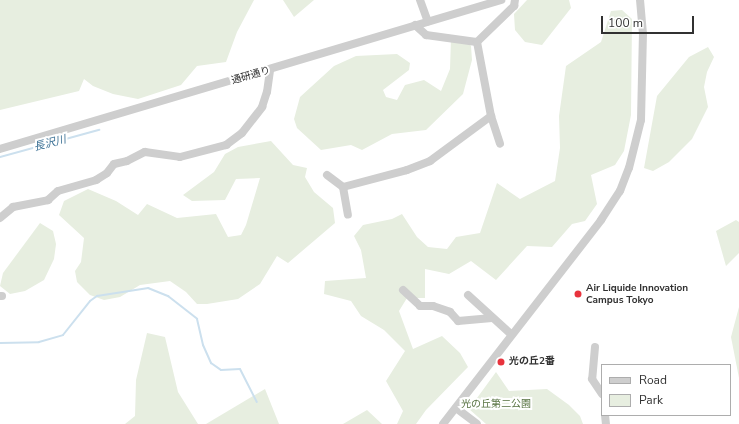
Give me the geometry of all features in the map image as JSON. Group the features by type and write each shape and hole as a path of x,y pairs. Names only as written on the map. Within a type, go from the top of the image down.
{"street":[{"path":"420,0 428,22"},
{"name":"通研通り","path":"0,149 270,71 501,0"},
{"path":"477,42 514,6 516,0"},
{"path":"443,424 610,208 629,168 641,120 643,34 640,0"},
{"path":"415,26 426,36 477,42"},
{"path":"477,42 491,116 500,144"},
{"path":"0,218 13,207 48,200 58,191 96,180 114,164 127,161 144,152 180,157 226,145 242,133 262,107 267,92 270,71"},
{"path":"343,187 407,170 430,161 491,116"},
{"path":"327,175 343,187 348,215"},
{"path":"403,290 420,306 433,306 450,312 458,321 492,318"},
{"path":"468,295 512,335"},
{"path":"595,347 592,379 601,392"},
{"path":"456,408 477,424"}],"green space":[{"path":"0,0 254,0 237,32 226,62 197,66 181,85 138,99 113,94 93,86 84,79 79,91 0,110"},
{"path":"283,0 314,0 294,17"},
{"path":"527,0 569,0 571,8 542,45 525,42 515,30 514,14"},
{"path":"622,10 632,19 631,115 624,151 615,165 591,175 597,204 585,221 572,224 552,247 527,246 496,280 471,261 449,274 425,269 425,298 407,298 399,311 413,349 442,336 460,353 468,367 426,410 416,424 397,424 403,411 386,381 405,351 384,330 361,316 351,301 324,294 325,281 366,278 361,250 354,236 363,225 392,219 402,214 417,237 428,247 447,249 456,237 480,233 497,183 520,199 555,181 560,148 559,116 566,66 601,42 611,11"},
{"path":"465,37 471,46 472,60 463,94 426,130 392,134 362,150 351,145 321,150 297,128 294,119 300,97 334,66 356,56 397,54 410,63 409,70 383,90 386,97 397,100 405,85 424,80 441,91 450,69 451,38"},
{"path":"708,47 714,57 707,72 704,87 708,107 692,139 669,162 653,171 644,168 657,96 689,57"},
{"path":"271,141 293,165 307,168 305,177 314,192 333,208 335,223 288,263 277,256 260,284 238,299 207,304 197,304 186,292 170,281 140,285 120,297 104,300 90,295 77,282 75,271 81,262 84,238 59,215 64,201 88,189 116,201 138,215 147,204 177,218 216,214 228,237 241,235 246,225 260,178 236,179 225,200 192,201 183,195 214,172 225,154 238,147"},
{"path":"736,220 739,222 739,253 726,266 716,231"},
{"path":"40,223 53,231 56,244 54,259 44,280 25,291 10,294 0,286 3,273"},
{"path":"739,307 739,378 731,337"},
{"path":"147,333 165,337 178,392 198,424 125,424 135,416 136,380"},
{"name":"光の丘第二公園","path":"496,372 509,391 547,389 569,405 580,416 583,424 486,424 469,409"},
{"path":"265,389 279,424 206,424"},
{"path":"367,410 382,424 343,424"}],"waterway":[{"name":"長沢川","path":"0,157 99,130"},
{"path":"0,343 39,342 63,335 90,301 97,296 148,288 168,296 197,319 203,345 211,363 221,370 240,369 257,402"}],"place":[{"name":"Air Liquide Innovation Campus Tokyo","path":"578,294"},
{"name":"光の丘2番","path":"501,362"}]}
